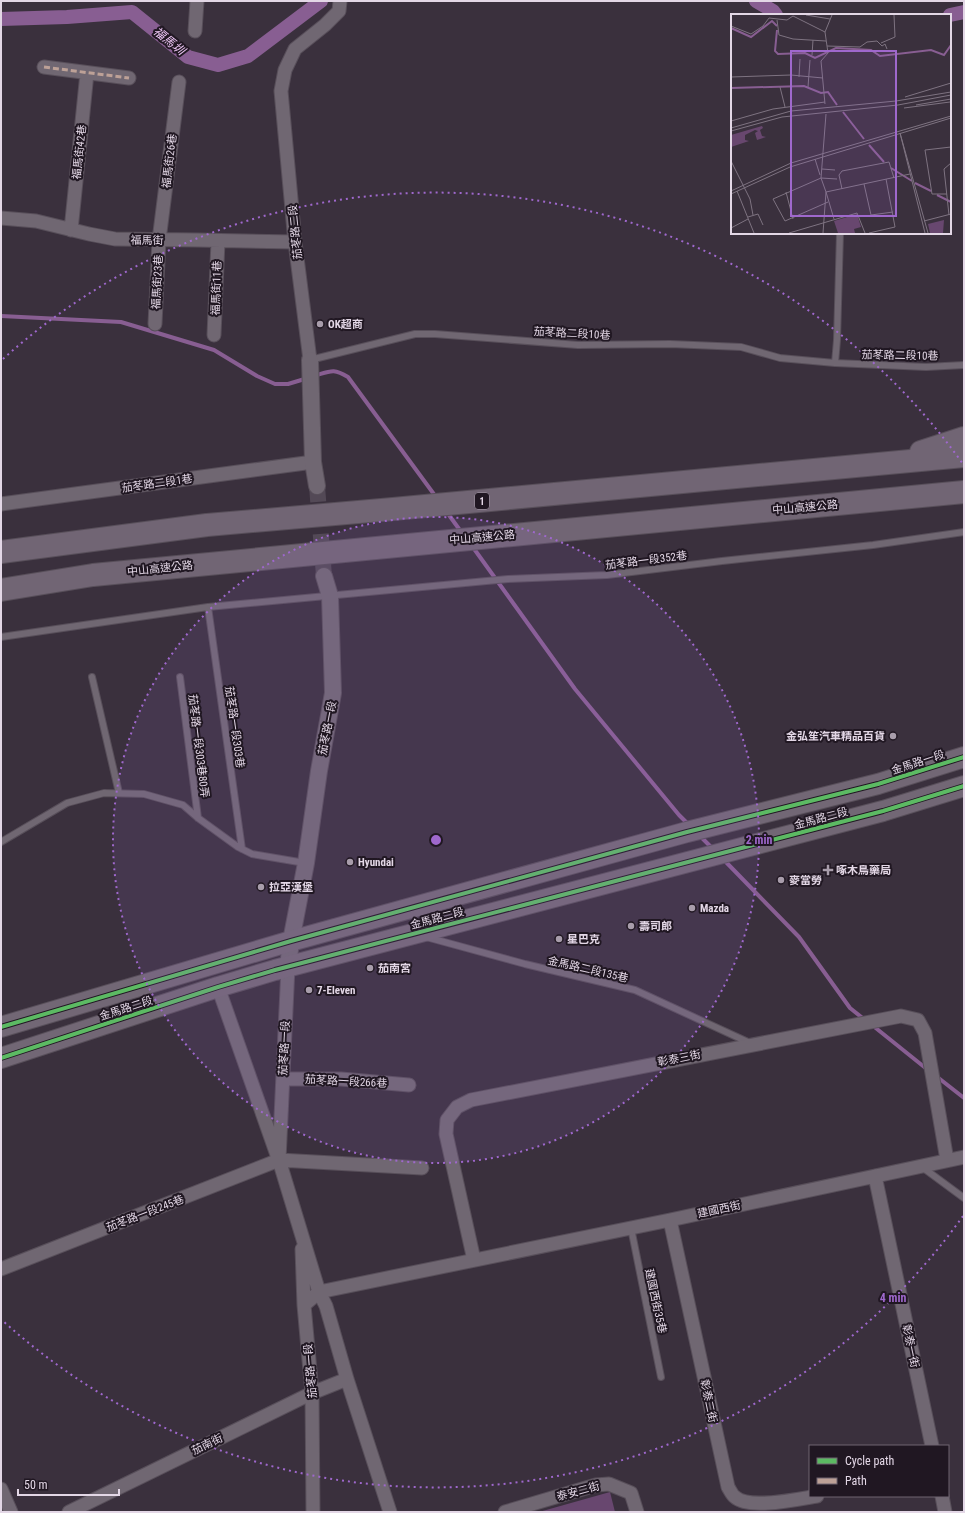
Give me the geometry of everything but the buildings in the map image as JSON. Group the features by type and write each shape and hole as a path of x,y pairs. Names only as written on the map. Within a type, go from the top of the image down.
{"highway":[{"path":"886,464 964,438"},
{"name":"1","path":"1,552 208,525 964,456"},
{"name":"中山高速公路","path":"1,590 93,575 964,492"}],"main road":[{"name":"金馬路一段","path":"878,784 964,757"},
{"name":"金馬路二段","path":"1,1028 291,941 694,830 878,784"},
{"name":"金馬路二段","path":"1,1058 218,987 288,967 412,933 883,811 964,786"}],"street":[{"path":"195,32 197,1"},
{"name":"茄苳路二段","path":"317,486 313,462 310,372 295,242 281,91 285,70 295,49 325,25 339,11 340,1"},
{"path":"44,67 129,78"},
{"name":"福馬街42巷","path":"72,230 88,73"},
{"name":"福馬街26巷","path":"159,240 179,82"},
{"name":"福馬街","path":"1,218 36,221 115,239 295,242"},
{"name":"福馬街23巷","path":"155,324 159,240"},
{"name":"福馬街11巷","path":"214,335 218,240"},
{"name":"茄苳路二段1巷","path":"1,504 313,462"},
{"name":"茄苳路一段","path":"324,576 330,596 333,693 319,771 306,864 291,941 288,967 279,1160 319,1292 326,1306 347,1379 390,1512"},
{"path":"218,987 279,1160 422,1168"},
{"name":"彰泰三街","path":"474,1260 446,1134 447,1120 457,1107 471,1100 900,1016 918,1020 925,1033 947,1160"},
{"name":"茄苳路一段266巷","path":"283,1079 341,1079 409,1085"},
{"name":"建國西街","path":"319,1292 670,1220 964,1157"},
{"name":"茄苳路一段245巷","path":"6,1267 279,1160"},
{"name":"彰泰一街","path":"875,1176 932,1445"},
{"name":"彰泰二街","path":"670,1220 728,1487 735,1498 748,1504 780,1502 811,1497"},
{"name":"茄苳路一段","path":"301,1229 304,1305 312,1393 313,1512"},
{"path":"304,1305 319,1292"},
{"name":"茄南街","path":"69,1512 312,1393 347,1379"},
{"name":"泰安二街","path":"505,1512 596,1485 609,1484 631,1493 636,1512"},
{"path":"1,1489 11,1512"},
{"path":"942,1497 945,1512"}],"lane":[{"path":"835,362 838,340 840,234"},
{"name":"茄苳路二段10巷","path":"310,372 415,334 434,334 578,345 670,344 741,347 780,358 926,367 964,365"},
{"name":"茄苳路一段352巷","path":"1,637 208,607 508,579 607,575 873,545 964,532"},
{"name":"茄苳路一段303巷","path":"208,607 242,849"},
{"path":"92,677 119,793"},
{"name":"茄苳路一段303巷80弄","path":"180,677 198,818"},
{"path":"1,842 67,803 104,793 144,794 183,805 198,818 242,849 252,854 306,864"},
{"name":"金馬路二段135巷","path":"412,933 525,964 635,990 752,1044"},
{"path":"920,1166 964,1198"},
{"name":"建國西街35巷","path":"631,1228 661,1377"}],"shaded area":[{"path":"610,1492 615,1512 539,1512"}],"waterway":[{"name":"福馬圳","path":"1,19 67,17 132,12 188,57 218,65 248,56 321,1"},
{"name":"福馬圳","path":"756,1 773,11 775,14"},
{"name":"福馬圳","path":"951,15 964,12"},
{"path":"1,316 121,322 214,350 257,376 275,384 288,384 308,378"},
{"path":"314,376 335,371 348,377 436,497"},
{"path":"446,511 462,533"},
{"path":"472,546 575,689 679,815 689,825"},
{"path":"699,835 713,849"},
{"path":"723,859 799,937 850,1008 865,1020"},
{"path":"872,1025 928,1070"},
{"path":"936,1076 964,1098"}],"tunnel":[{"path":"317,486 324,576"}],"marked path":[{"path":"44,67 129,78"}],"cycle path":[{"path":"1,1027 291,941 687,832 878,784 964,757"},
{"path":"1,1058 218,987 275,970 883,811 964,786"}],"place":[{"name":"OK超商","path":"320,324"},
{"name":"金弘笙汽車精品百貨","path":"893,736"},
{"name":"Hyundai","path":"350,862"},
{"name":"啄木鳥藥局","path":"828,870"},
{"name":"麥當勞","path":"781,880"},
{"name":"拉亞漢堡","path":"261,887"},
{"name":"Mazda","path":"692,908"},
{"name":"壽司郎","path":"631,926"},
{"name":"星巴克","path":"559,939"},
{"name":"茄南宮","path":"370,968"},
{"name":"7-Eleven","path":"309,990"}]}
